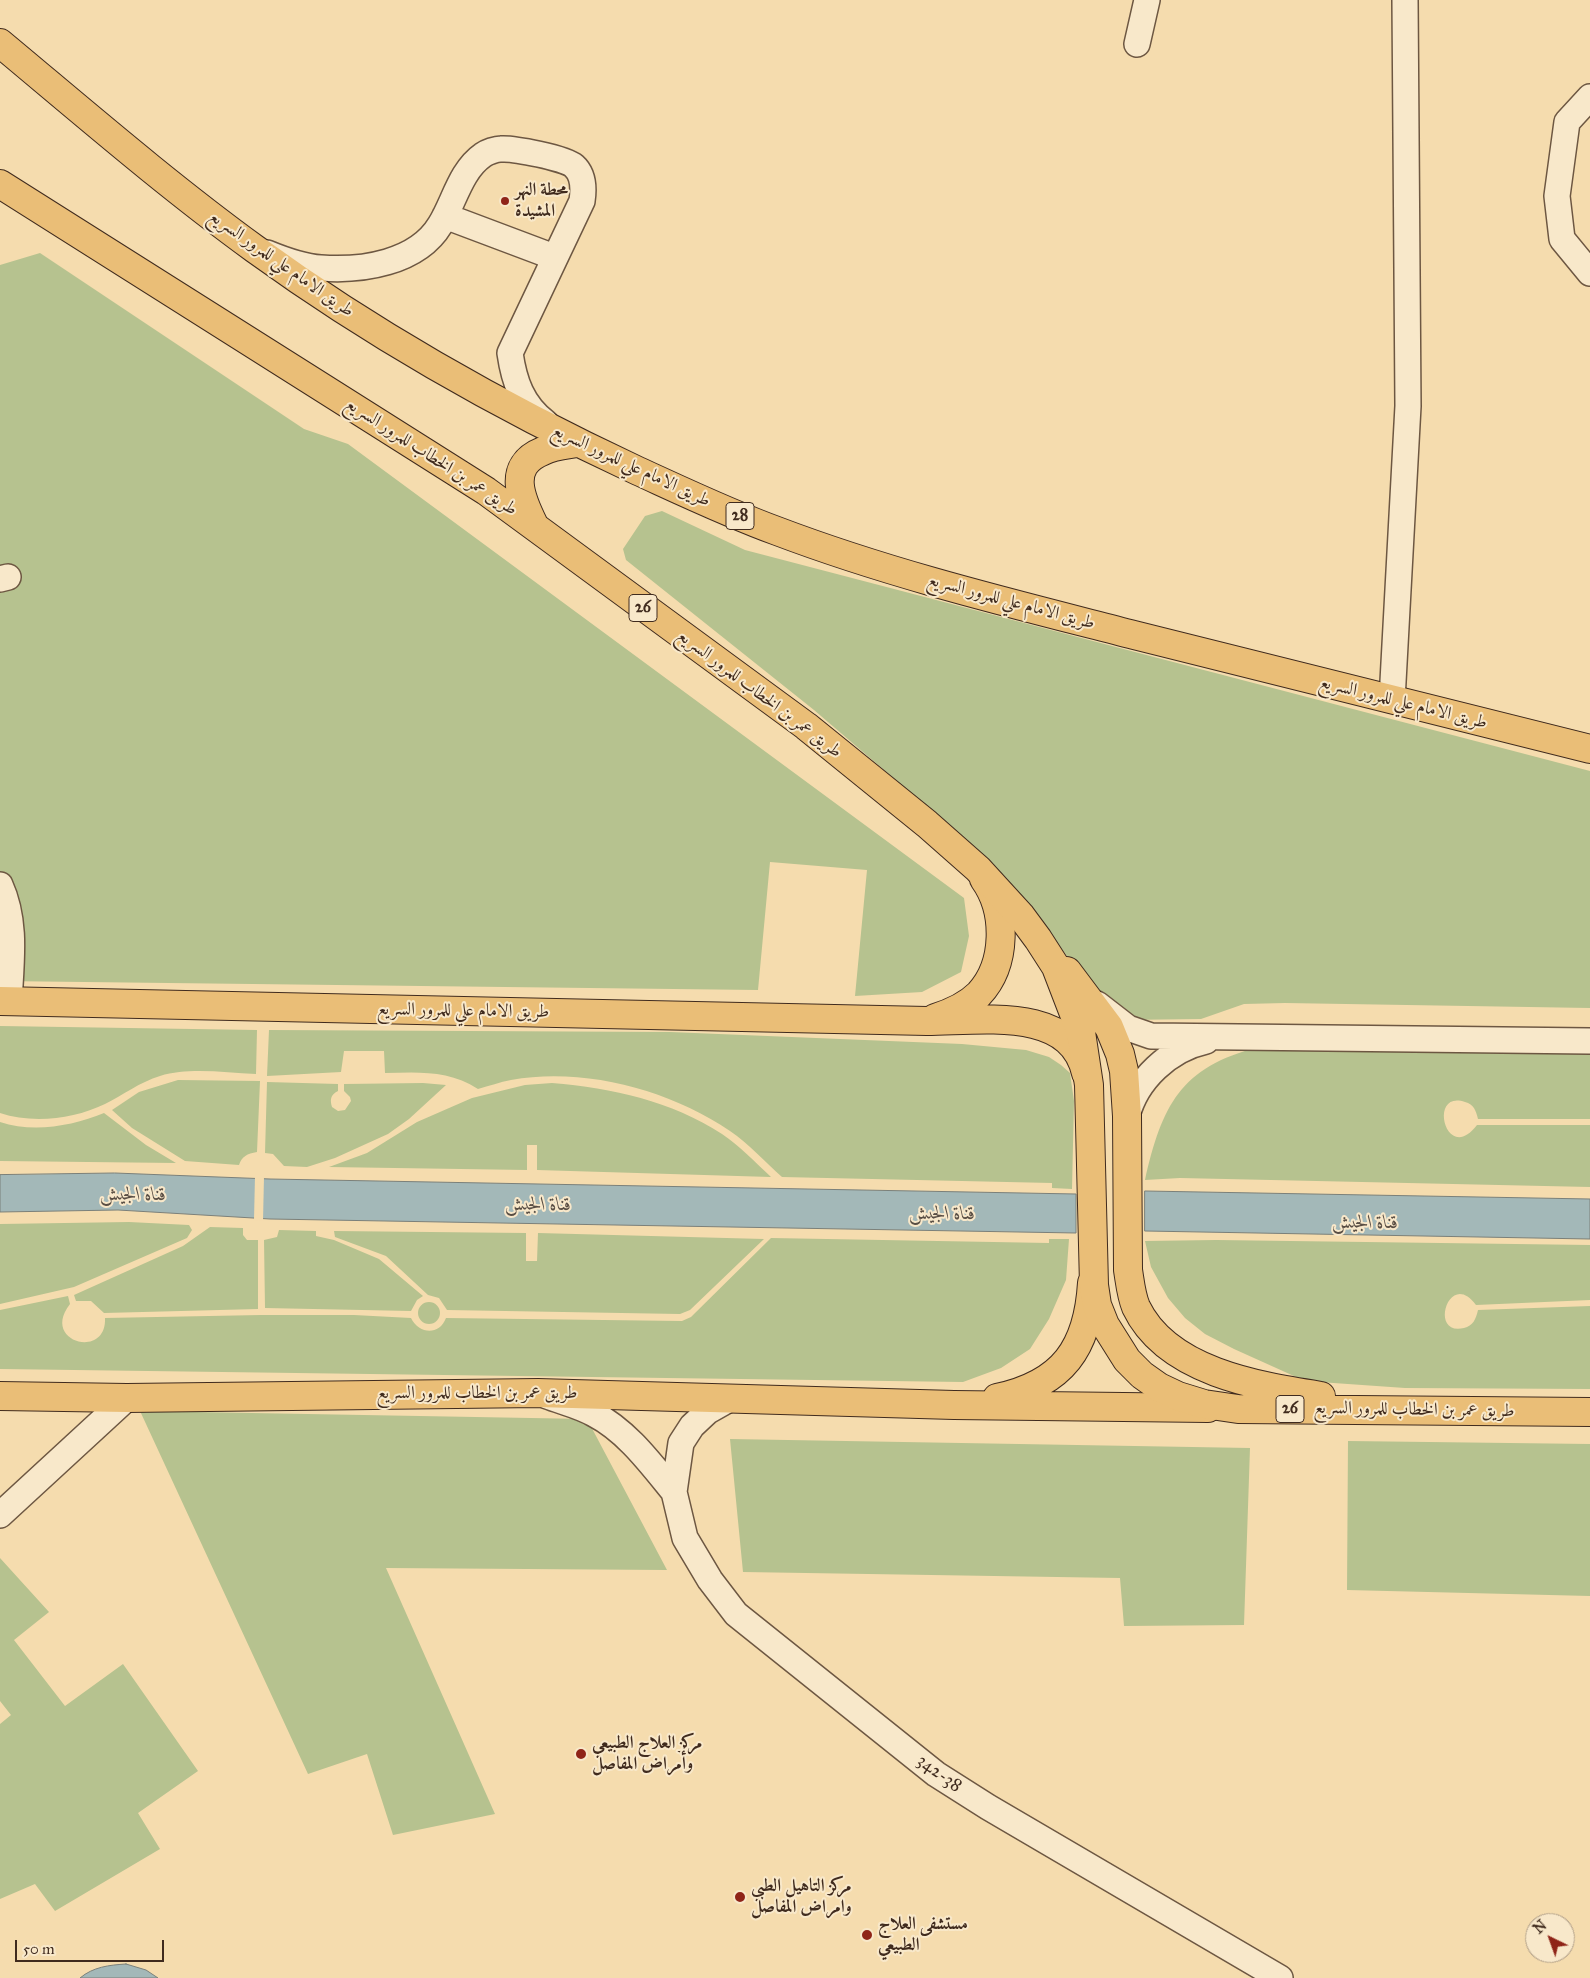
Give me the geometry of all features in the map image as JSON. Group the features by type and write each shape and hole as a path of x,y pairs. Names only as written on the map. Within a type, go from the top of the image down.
{"main road":[{"name":"طريق الامام علي للمرور السريع","path":"0,43 194,203 255,249 390,339 475,389 569,438 676,489 776,531 886,568 1084,622 1590,750"},
{"name":"طريق عمر بن الخطاب للمرور السريع","path":"0,184 486,491 534,525 669,628 806,726 927,824 978,870 1021,916 1056,967 1070,1000 1086,1056 1089,1088 1093,1253 1097,1305 1105,1325 1127,1360 1153,1383 1178,1396 1204,1404 1238,1409"},
{"path":"534,525 520,490 520,474 529,459 569,438"},
{"name":"طريق الامام علي للمرور السريع","path":"927,1021 950,1014 979,994 988,980 996,961 1001,942 1002,922 992,889 978,870"},
{"path":"1021,916 1086,995 1109,1028 1120,1054 1126,1088 1127,1244 1130,1289 1136,1306 1159,1338 1192,1361 1244,1380 1297,1392 1368,1403 1440,1409"},
{"name":"طريق الامام علي للمرور السريع","path":"5,1002 927,1021 1013,1020 1051,1029 1067,1039 1077,1050 1084,1067 1089,1088"},
{"name":"طريق عمر بن الخطاب للمرور السريع","path":"954,1405 1003,1397 1030,1388 1059,1369 1071,1357 1086,1327 1090,1309 1093,1253"},
{"name":"طريق عمر بن الخطاب للمرور السريع","path":"0,1396 128,1398 538,1392 954,1405 1590,1412"}],"street":[{"path":"1137,44 1147,0"},
{"path":"1392,700 1408,406 1404,0"},
{"path":"1590,97 1567,122 1557,196 1562,239 1590,273"},
{"path":"255,249 287,261 320,268 347,269 368,266 410,253 428,242 445,216 469,167 484,154 500,149 563,159 574,166 581,176 584,188 582,201 510,353 513,373 521,395 535,414 569,438"},
{"path":"445,216 554,257"},
{"path":"0,885 8,902 12,924 5,1002"},
{"path":"1086,995 1107,1014 1128,1028 1151,1036 1590,1041"},
{"path":"1127,1116 1136,1088 1147,1075 1181,1051 1200,1042 1220,1038"},
{"path":"538,1392 594,1414 623,1434 674,1492"},
{"path":"0,1515 128,1398"},
{"path":"674,1492 680,1443 702,1416 731,1398"},
{"name":"342-38","path":"674,1492 685,1538 710,1580 736,1614 936,1774 988,1807 1280,1978"},
{"path":"1221,1944 1255,1978"}],"green space":[{"path":"40,253 304,429 348,444 964,898 969,936 961,972 922,992 855,996 867,870 770,862 758,990 0,981 0,265"},
{"path":"662,511 745,550 1590,771 1590,1008 1244,1004 1201,1019 1123,1020 1088,985 1035,912 989,860 814,710 626,560 623,549 645,516"},
{"path":"0,1026 257,1030 256,1074 208,1071 171,1073 146,1082 105,1104 80,1113 40,1119 13,1116 0,1113"},
{"path":"269,1030 670,1032 962,1044 1026,1050 1049,1057 1070,1073 1074,1101 1072,1189 1052,1188 1052,1183 782,1177 737,1136 706,1117 653,1093 597,1080 539,1077 511,1080 478,1089 456,1078 445,1075 385,1073 384,1051 344,1051 341,1072 267,1076"},
{"path":"1259,1047 1590,1051 1590,1119 1478,1119 1471,1104 1453,1101 1446,1106 1444,1114 1445,1124 1450,1132 1457,1137 1466,1135 1477,1125 1590,1125 1590,1187 1180,1178 1145,1180 1159,1131 1179,1093 1193,1078 1210,1066 1232,1055"},
{"path":"178,1080 260,1081 257,1152 245,1156 239,1165 185,1161 132,1128 112,1110 139,1092"},
{"path":"267,1082 338,1084 338,1091 333,1094 331,1100 332,1107 338,1111 345,1110 351,1101 344,1091 344,1084 423,1083 446,1085 409,1119 388,1134 335,1158 307,1167 284,1166 273,1154 265,1153"},
{"path":"552,1083 597,1088 641,1098 682,1113 729,1139 771,1177 537,1170 537,1145 527,1145 527,1170 329,1167 367,1153 417,1122 472,1098 525,1085"},
{"path":"104,1113 146,1145 176,1163 0,1161 0,1122 26,1127 53,1126 92,1118"},
{"path":"129,1222 189,1225 192,1230 187,1238 74,1287 0,1304 0,1224"},
{"path":"210,1227 243,1228 243,1235 247,1240 258,1240 258,1309 104,1313 91,1301 76,1301 74,1295 183,1246"},
{"path":"279,1230 316,1231 316,1236 334,1240 379,1259 423,1296 417,1300 411,1311 265,1308 264,1240 277,1237"},
{"path":"334,1231 526,1233 526,1261 537,1261 538,1233 764,1239 690,1310 680,1314 447,1310 439,1298 428,1295 386,1256 335,1237"},
{"path":"771,1238 1049,1243 1049,1239 1069,1239 1066,1280 1049,1319 1030,1349 1001,1368 963,1382 0,1369 0,1310 68,1296 70,1304 63,1317 63,1328 68,1336 77,1341 87,1342 96,1339 103,1331 105,1318 354,1315 411,1318 419,1327 429,1331 439,1328 446,1318 682,1321 691,1317"},
{"path":"1216,1240 1590,1245 1590,1300 1476,1305 1466,1296 1458,1294 1451,1298 1446,1306 1445,1315 1447,1323 1453,1328 1464,1328 1474,1322 1478,1310 1590,1306 1590,1389 1405,1388 1305,1381 1205,1334 1185,1318 1168,1298 1151,1267 1145,1241"},
{"path":"429,1302 437,1305 440,1313 437,1321 429,1324 421,1321 418,1313 421,1305"},
{"path":"140,1411 587,1419 667,1570 386,1568 495,1814 393,1835 367,1754 308,1774"},
{"path":"730,1439 1250,1448 1244,1625 1124,1626 1120,1578 743,1572"},
{"path":"1348,1441 1590,1444 1590,1596 1347,1590"},
{"path":"0,1558 49,1612 14,1640 65,1706 123,1664 198,1771 138,1813 160,1849 55,1911 35,1884 0,1899 0,1724 11,1715 0,1701"}],"water":[{"name":"قناة الجيش","path":"115,1173 270,1179 1076,1194 1076,1233 270,1219 118,1210 0,1212 0,1175"},
{"name":"قناة الجيش","path":"1145,1191 1590,1199 1590,1239 1145,1231"},
{"path":"126,1964 146,1970 158,1978 80,1978 90,1971 102,1967"}],"pier":[{"path":"255,1176 264,1176 263,1221 254,1220"}],"place":[{"name":"محطة النهر المشيدة","path":"505,201"},
{"name":"مركز العلاج الطبيعي وأمراض المفاصل","path":"581,1754"},
{"name":"مركز التاهيل الطبي وامراض المفاصل","path":"740,1897"},
{"name":"مستشفى العلاج الطبيعي","path":"867,1935"}]}
